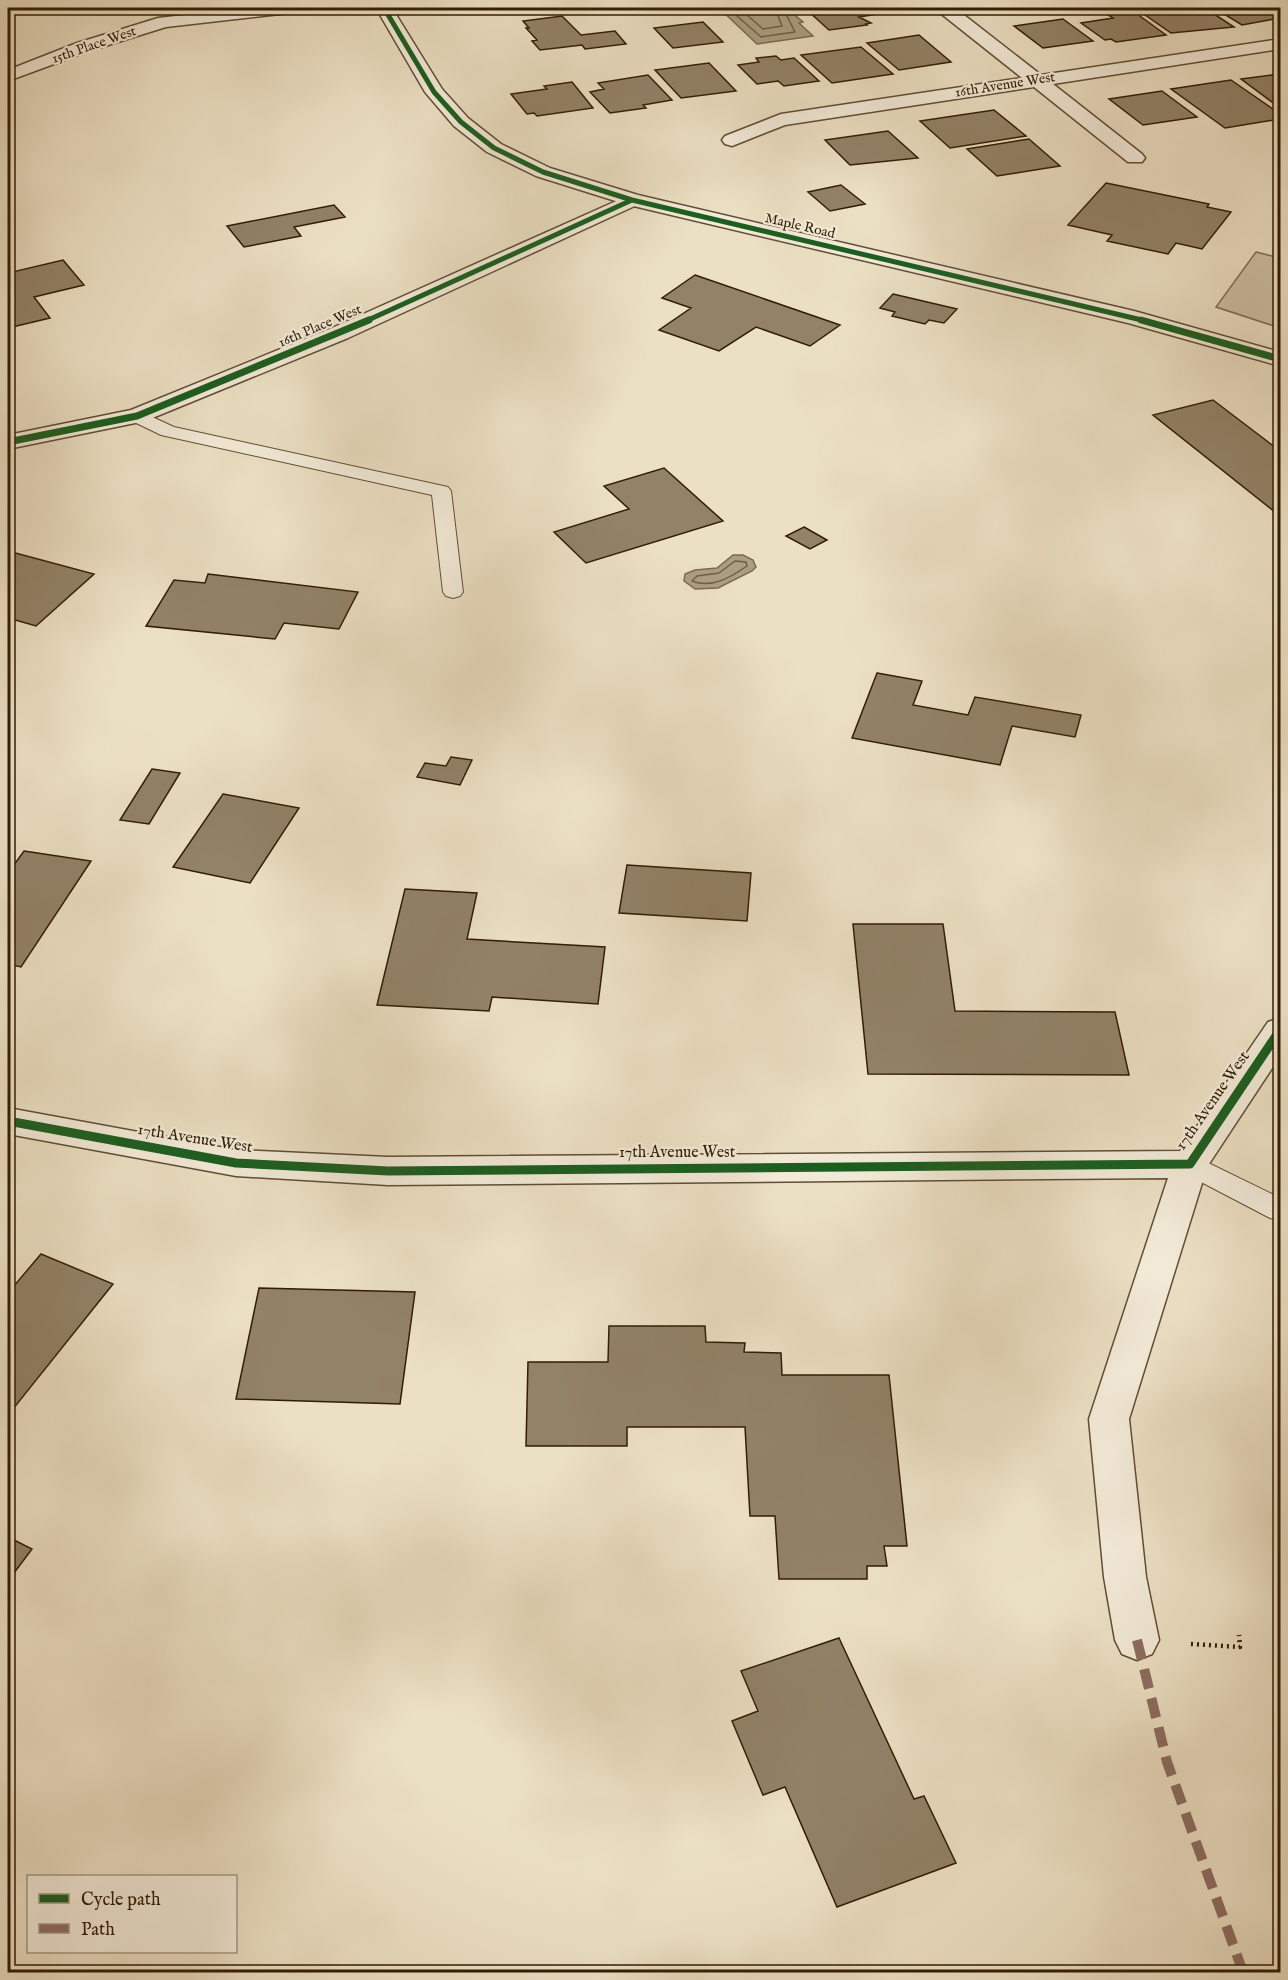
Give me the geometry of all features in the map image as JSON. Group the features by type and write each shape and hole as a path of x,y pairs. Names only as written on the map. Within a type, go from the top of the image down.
{"street":[{"name":"15th Place West","path":"8,76 83,47 164,22 289,8"},
{"name":"Maple Road","path":"384,8 434,92 461,122 481,139 543,172 632,200 1134,318 1281,359"},
{"path":"945,8 1135,158"},
{"name":"16th Avenue West","path":"732,140 781,120 1281,44"},
{"name":"16th Place West","path":"8,442 138,416 340,333 632,200"},
{"name":"17th Avenue West","path":"1137,1640 1125,1577 1109,1419 1190,1164 1281,1030"},
{"name":"17th Avenue West","path":"8,1121 236,1163 388,1171 1190,1164"}],"lane":[{"path":"138,416 168,431 441,491 453,592"},
{"path":"1190,1164 1281,1210"}],"path":[{"path":"1137,1640 1240,1647 1239,1635"}],"shaded area":[{"path":"1256,252 1280,258 1280,328 1216,307"}],"water":[{"path":"719,8 786,8 803,22 799,23 813,36 757,44"},
{"path":"733,555 743,555 753,560 756,567 718,588 695,589 684,581 685,574 695,570 717,568"}],"building":[{"path":"877,8 884,13 859,17 871,23 867,25 829,30 807,10"},
{"path":"1205,8 1234,27 1171,33 1138,10"},
{"path":"1214,8 1280,8 1280,18 1242,25"},
{"path":"1133,11 1166,35 1116,42 1111,39 1105,40 1081,23 1113,18 1108,15"},
{"path":"562,16 581,35 615,31 626,44 585,49 582,45 540,50 532,41 537,40 523,21"},
{"path":"1063,19 1093,41 1043,48 1014,26"},
{"path":"703,22 723,42 673,48 654,28"},
{"path":"919,35 951,62 899,70 867,43"},
{"path":"861,47 893,74 832,83 801,55"},
{"path":"776,56 781,60 794,58 819,81 784,86 778,81 757,84 738,65 759,62 756,58"},
{"path":"709,63 736,91 681,98 655,70"},
{"path":"1280,74 1280,108 1241,79"},
{"path":"648,75 672,100 643,105 646,108 610,113 590,92 604,89 598,83"},
{"path":"1231,80 1280,114 1280,119 1225,128 1171,89"},
{"path":"572,82 593,108 537,116 534,113 527,114 511,94 547,89 544,86"},
{"path":"1162,91 1197,117 1143,125 1109,99"},
{"path":"994,110 1026,136 950,148 920,121"},
{"path":"888,131 918,158 850,165 825,140"},
{"path":"1029,139 1060,166 997,176 967,149"},
{"path":"1106,183 1209,204 1207,207 1231,212 1202,249 1176,243 1168,254 1107,241 1112,235 1068,225"},
{"path":"841,185 865,204 830,211 808,192"},
{"path":"334,205 345,217 294,227 301,236 244,247 227,226"},
{"path":"63,260 84,285 34,297 50,318 8,328 8,273"},
{"path":"695,275 840,325 810,346 756,327 719,351 659,330 691,308 662,298"},
{"path":"893,294 957,309 944,323 929,320 925,324 892,316 895,312 880,308"},
{"path":"1213,400 1280,451 1280,516 1153,415"},
{"path":"664,468 723,521 586,563 554,532 629,509 604,486"},
{"path":"804,527 827,540 810,549 786,536"},
{"path":"8,551 94,574 36,626 8,618"},
{"path":"208,574 358,592 339,629 284,623 275,639 146,626 174,580 205,583"},
{"path":"877,673 922,681 913,705 968,715 975,697 1081,715 1075,737 1012,726 1000,765 852,738"},
{"path":"451,757 472,760 460,785 417,777 425,763 446,766"},
{"path":"152,769 180,773 149,824 120,820"},
{"path":"223,794 299,808 250,883 173,867"},
{"path":"24,851 91,861 21,967 8,964 8,873"},
{"path":"627,865 751,873 747,921 619,913"},
{"path":"405,889 477,893 467,939 605,947 598,1004 492,997 489,1011 377,1005"},
{"path":"853,924 943,924 955,1011 1115,1012 1129,1075 868,1074"},
{"path":"41,1254 113,1284 9,1414 8,1293"},
{"path":"259,1288 415,1292 400,1404 236,1399"},
{"path":"609,1326 705,1326 706,1342 745,1343 744,1352 781,1353 782,1375 889,1375 907,1546 884,1546 887,1566 867,1566 867,1579 779,1579 775,1516 750,1516 745,1427 627,1427 627,1446 526,1446 528,1362 608,1362"},
{"path":"8,1537 32,1549 8,1581"},
{"path":"839,1638 914,1799 924,1796 956,1863 837,1907 785,1787 763,1795 732,1721 758,1711 741,1671"}],"marked path":[{"path":"1137,1640 1167,1762 1243,1972"}],"cycle path":[{"path":"384,8 434,92 461,122 494,148 543,172 632,200 1134,318 1280,359"},
{"path":"8,442 137,416 340,333 632,200"},
{"path":"8,1121 236,1163 388,1171 1190,1164 1280,1030"}]}
